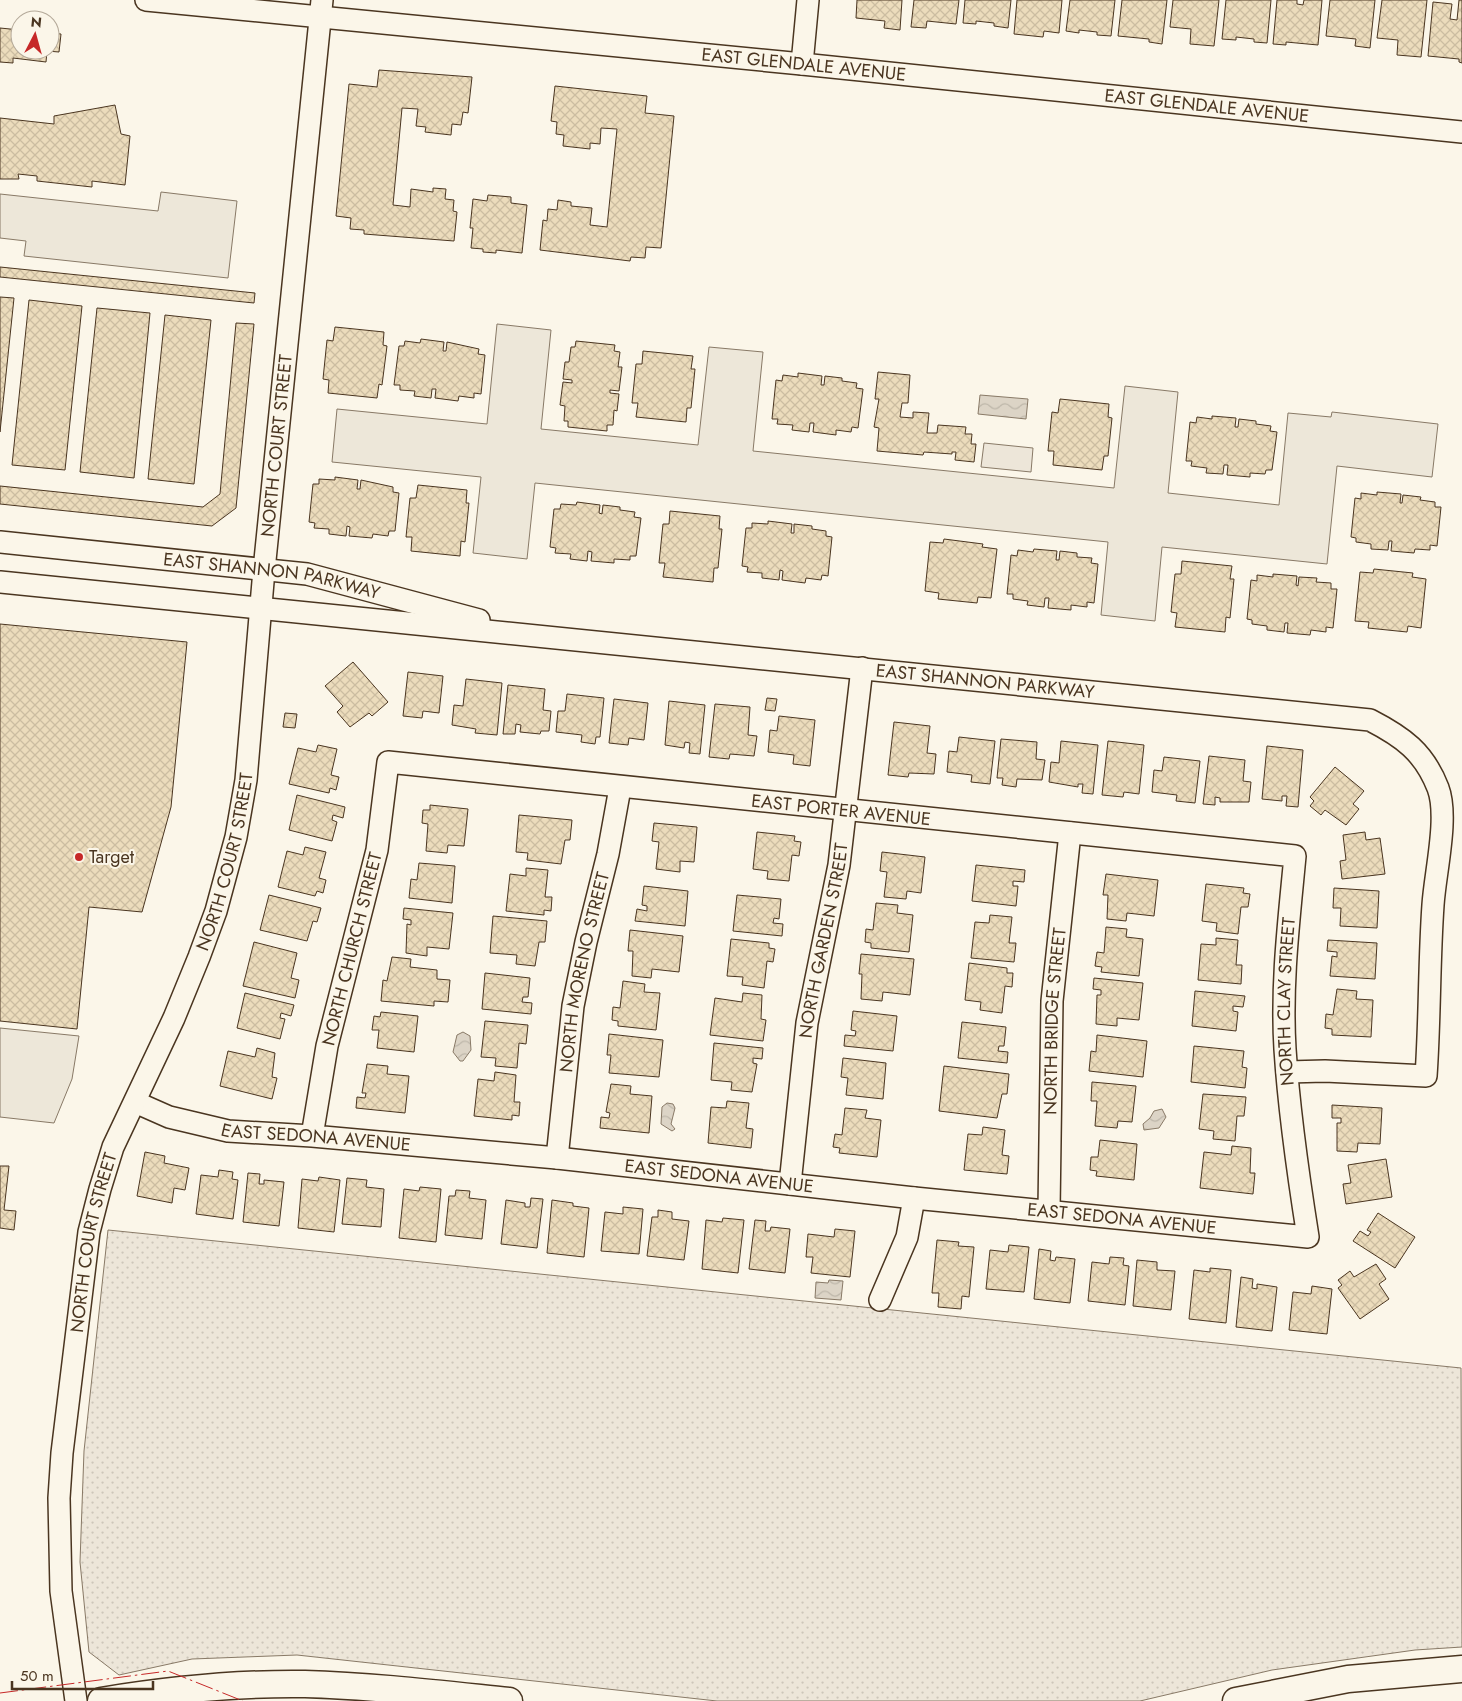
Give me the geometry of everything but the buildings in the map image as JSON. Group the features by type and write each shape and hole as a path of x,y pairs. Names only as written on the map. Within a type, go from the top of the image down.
{"main road":[{"path":"1236,1701 1348,1679 1462,1669"},
{"path":"101,1701 180,1690 248,1685 311,1684 509,1701"},
{"path":"293,1701 329,1699 386,1689"}],"street":[{"name":"EAST GLENDALE AVENUE","path":"146,0 321,9 802,64 1462,132"},
{"path":"802,64 808,0"},
{"name":"NORTH COURT STREET","path":"76,1701 61,1591 59,1516 62,1460 90,1232 100,1189 114,1147 174,1018 199,957 216,911 236,837 246,780 260,610 321,9"},
{"name":"EAST SHANNON PARKWAY","path":"0,542 307,574 537,635"},
{"path":"0,558 69,549"},
{"name":"EAST SHANNON PARKWAY","path":"0,582 260,610 537,635 1370,720 1399,735 1422,756 1438,789 1442,822 1433,903 1426,1076 1325,1071 1287,1072"},
{"name":"NORTH GARDEN STREET","path":"790,1184 807,1023 830,918 847,811 862,668"},
{"name":"EAST PORTER AVENUE","path":"388,762 620,788 1295,856"},
{"name":"NORTH CHURCH STREET","path":"312,1136 326,1046 377,850 388,762"},
{"name":"NORTH MORENO STREET","path":"557,1158 573,1006 586,942 608,854 620,788"},
{"name":"NORTH BRIDGE STREET","path":"1049,1210 1052,1001 1070,833"},
{"name":"NORTH CLAY STREET","path":"1295,856 1285,963 1285,1049 1291,1127 1308,1237"},
{"name":"EAST SEDONA AVENUE","path":"135,1102 169,1117 228,1131 312,1136 557,1158 914,1198 1308,1237"},
{"path":"880,1300 907,1237 914,1198"}],"shaded area":[{"path":"161,192 237,201 228,278 24,256 26,241 0,238 0,194 158,211"},
{"path":"497,324 551,330 541,429 698,445 709,347 763,352 753,451 1114,488 1125,386 1178,392 1168,493 1279,505 1288,413 1331,417 1332,412 1438,424 1432,477 1337,466 1327,564 1162,547 1155,621 1101,615 1108,542 535,483 527,559 473,553 481,477 332,462 337,409 487,424"},
{"path":"984,443 1033,448 1031,472 981,467"},
{"path":"0,1028 79,1036 72,1079 54,1123 0,1117"},
{"path":"108,1230 1461,1368 1462,1647 1415,1650 1272,1670 1140,1701 717,1701 297,1655 192,1659 119,1675 89,1652 80,1562 84,1451"}],"water":[{"path":"980,395 1028,399 1026,419 978,414"},
{"path":"463,1032 470,1036 471,1050 463,1061 460,1061 453,1052 457,1035"},
{"path":"667,1103 673,1104 675,1108 671,1124 675,1129 672,1131 661,1124 662,1107"},
{"path":"1162,1109 1166,1117 1159,1128 1144,1130 1143,1124 1154,1111"},
{"path":"829,1280 843,1281 841,1300 815,1298 816,1282 828,1283"}],"power":[{"path":"0,1693 168,1671 243,1701"}],"place":[{"name":"Target","path":"79,857"}]}
